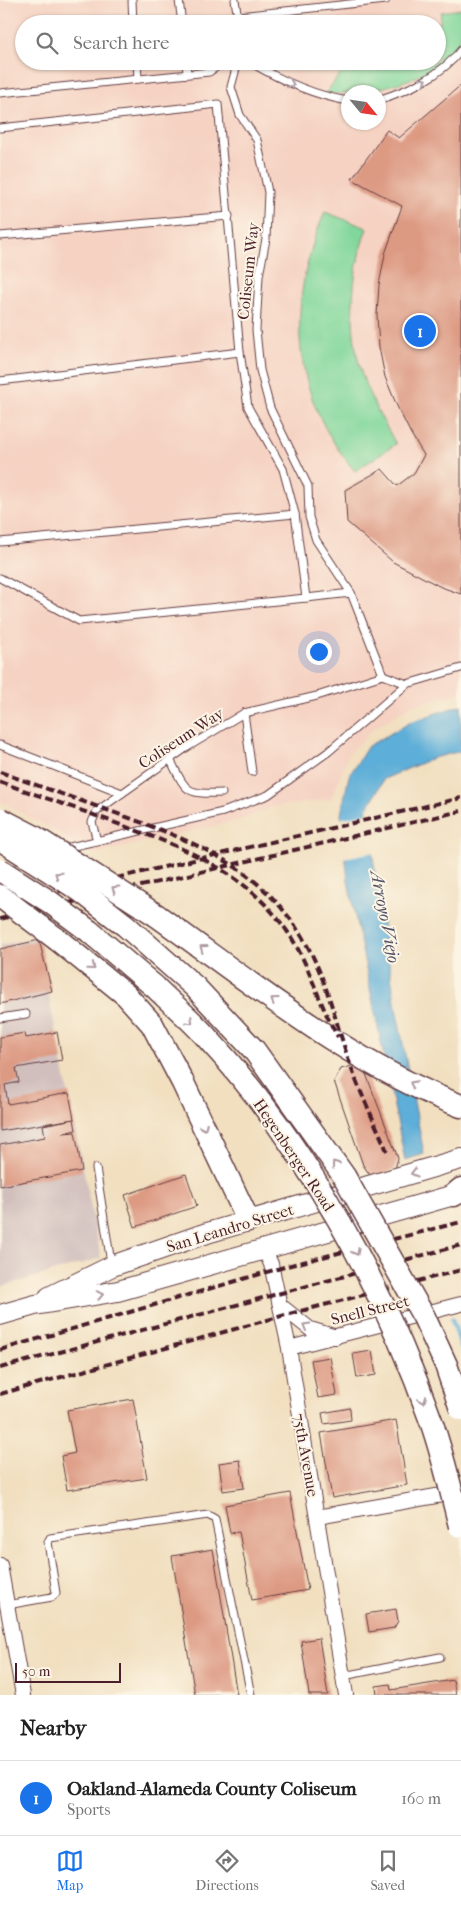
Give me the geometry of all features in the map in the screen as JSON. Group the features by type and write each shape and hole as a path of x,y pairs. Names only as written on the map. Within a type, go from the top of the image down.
{"main road":[{"path":"0,819 33,836 156,915 329,1037 416,1086 460,1105"},
{"name":"Hegenberger Road","path":"0,839 82,891 125,925 195,987 254,1050 344,1176 424,1317 446,1365 461,1409"},
{"name":"Hegenberger Road","path":"0,870 50,902 89,931 155,987 209,1039 261,1103 319,1190 376,1290 414,1374 435,1432 461,1528"},
{"path":"0,896 126,995 152,1024 183,1083 248,1220"},
{"name":"San Leandro Street","path":"35,1305 112,1266 248,1220 461,1159"},
{"name":"San Leandro Street","path":"0,1315 35,1305 118,1291 459,1192"},
{"name":"75th Avenue","path":"248,1220 264,1249"}],"street":[{"name":"75th Avenue","path":"264,1249 271,1264 281,1306 346,1695"},
{"name":"Snell Street","path":"288,1348 461,1304"},
{"path":"281,1306 310,1329 336,1337"},
{"path":"317,1517 461,1492"},
{"path":"0,1565 23,1695"}],"lane":[{"path":"132,0 133,15"},
{"path":"179,0 181,15"},
{"path":"235,0 239,15"},
{"path":"248,15 386,0"},
{"path":"446,66 454,60 461,50"},
{"path":"138,70 138,79"},
{"path":"187,70 187,74"},
{"path":"0,93 209,72 212,70"},
{"name":"Coliseum Way","path":"97,841 92,822 97,811 170,759 244,713 316,696 383,676 351,593 316,540 309,517 308,486 270,408 260,370 256,330 259,276 266,239 268,192 256,140 240,115 231,87 236,70"},
{"path":"266,70 304,89 325,97 341,100"},
{"path":"386,98 405,92 440,70"},
{"path":"0,128 218,104 240,352 248,408 283,469 295,514 306,598"},
{"path":"0,236 229,216"},
{"path":"0,381 240,352"},
{"path":"0,542 295,514"},
{"path":"0,578 79,621 351,593"},
{"path":"48,852 223,812 268,795 328,752 408,684 461,668"},
{"path":"383,676 408,684"},
{"path":"244,713 252,772"},
{"path":"0,745 122,793"},
{"path":"170,759 183,785 194,794 222,793"},
{"path":"19,858 38,854"},
{"path":"0,1018 26,1014"},
{"path":"96,1168 112,1266"},
{"path":"7,1605 52,1598 56,1593 48,1542 50,1538 208,1515 215,1519 252,1695"},
{"path":"343,1676 440,1658"}],"shaded area":[{"path":"0,0 461,0 461,693 412,705 374,728 349,753 331,799 273,807 243,819 95,854 0,801"},
{"path":"37,937 101,1258 0,1287 0,945"}],"green space":[{"path":"461,9 461,37 452,52 446,58 446,15 441,15 441,12"},
{"path":"343,70 430,70 421,75 386,86 341,85 341,93 325,94"},
{"path":"325,212 367,228 361,246 354,285 353,325 355,345 368,391 396,444 355,471 333,441 317,411 306,379 301,346 300,313 304,280 312,246"}],"water":[{"path":"461,705 461,751 433,758 384,779 366,811 395,1002 424,1154 405,1160 348,881 341,814 349,776 368,746 413,721"}],"pier":[{"path":"369,813 374,852 344,858 339,819"}],"building":[{"path":"461,85 461,594 441,587 393,562 347,522 345,490 382,469 397,486 414,473 424,455 397,406 385,377 379,347 377,315 379,285 385,254 402,206 352,179 387,130 399,138"},
{"path":"39,940 52,991 0,1004 0,949"},
{"path":"57,1032 62,1060 16,1068 19,1082 5,1085 8,1104 69,1093 74,1119 0,1131 0,1037 25,1033 26,1038"},
{"path":"355,1065 366,1074 398,1158 395,1169 376,1177 370,1175 363,1165 334,1081 341,1069"},
{"path":"74,1119 76,1130 63,1133 75,1132 82,1171 0,1186 0,1145 45,1137 43,1125"},
{"path":"186,1174 197,1206 135,1227 125,1195"},
{"path":"372,1351 376,1375 357,1378 353,1354"},
{"path":"330,1357 337,1395 318,1398 311,1360"},
{"path":"133,1399 147,1478 67,1490 61,1456 75,1453 67,1410"},
{"path":"350,1408 351,1420 324,1424 322,1413"},
{"path":"396,1420 407,1485 332,1498 321,1433"},
{"path":"240,1460 244,1488 223,1491 219,1463"},
{"path":"290,1493 308,1590 252,1600 239,1532 230,1533 225,1505"},
{"path":"213,1549 237,1695 195,1695 172,1556"},
{"path":"396,1609 398,1621 394,1628 369,1632 366,1614"},
{"path":"319,1638 328,1695 309,1695 301,1641"},
{"path":"453,1680 456,1695 377,1695 376,1686 390,1684 391,1690"}],"waterway":[{"name":"Arroyo Viejo","path":"452,1319 461,1346"}],"railway":[{"path":"0,772 185,840 233,865 274,899 292,921 315,961 354,1075 387,1151"},
{"path":"0,782 169,843 213,864 253,892 271,910 295,944 338,1037"},
{"path":"0,905 461,798"},
{"path":"0,919 461,811"},
{"path":"0,1350 291,1265 461,1222"},
{"path":"0,1368 461,1245"},
{"path":"0,1394 289,1314 461,1270"}],"place":[{"name":"Oakland-Alameda County Coliseum","path":"420,331"}]}
